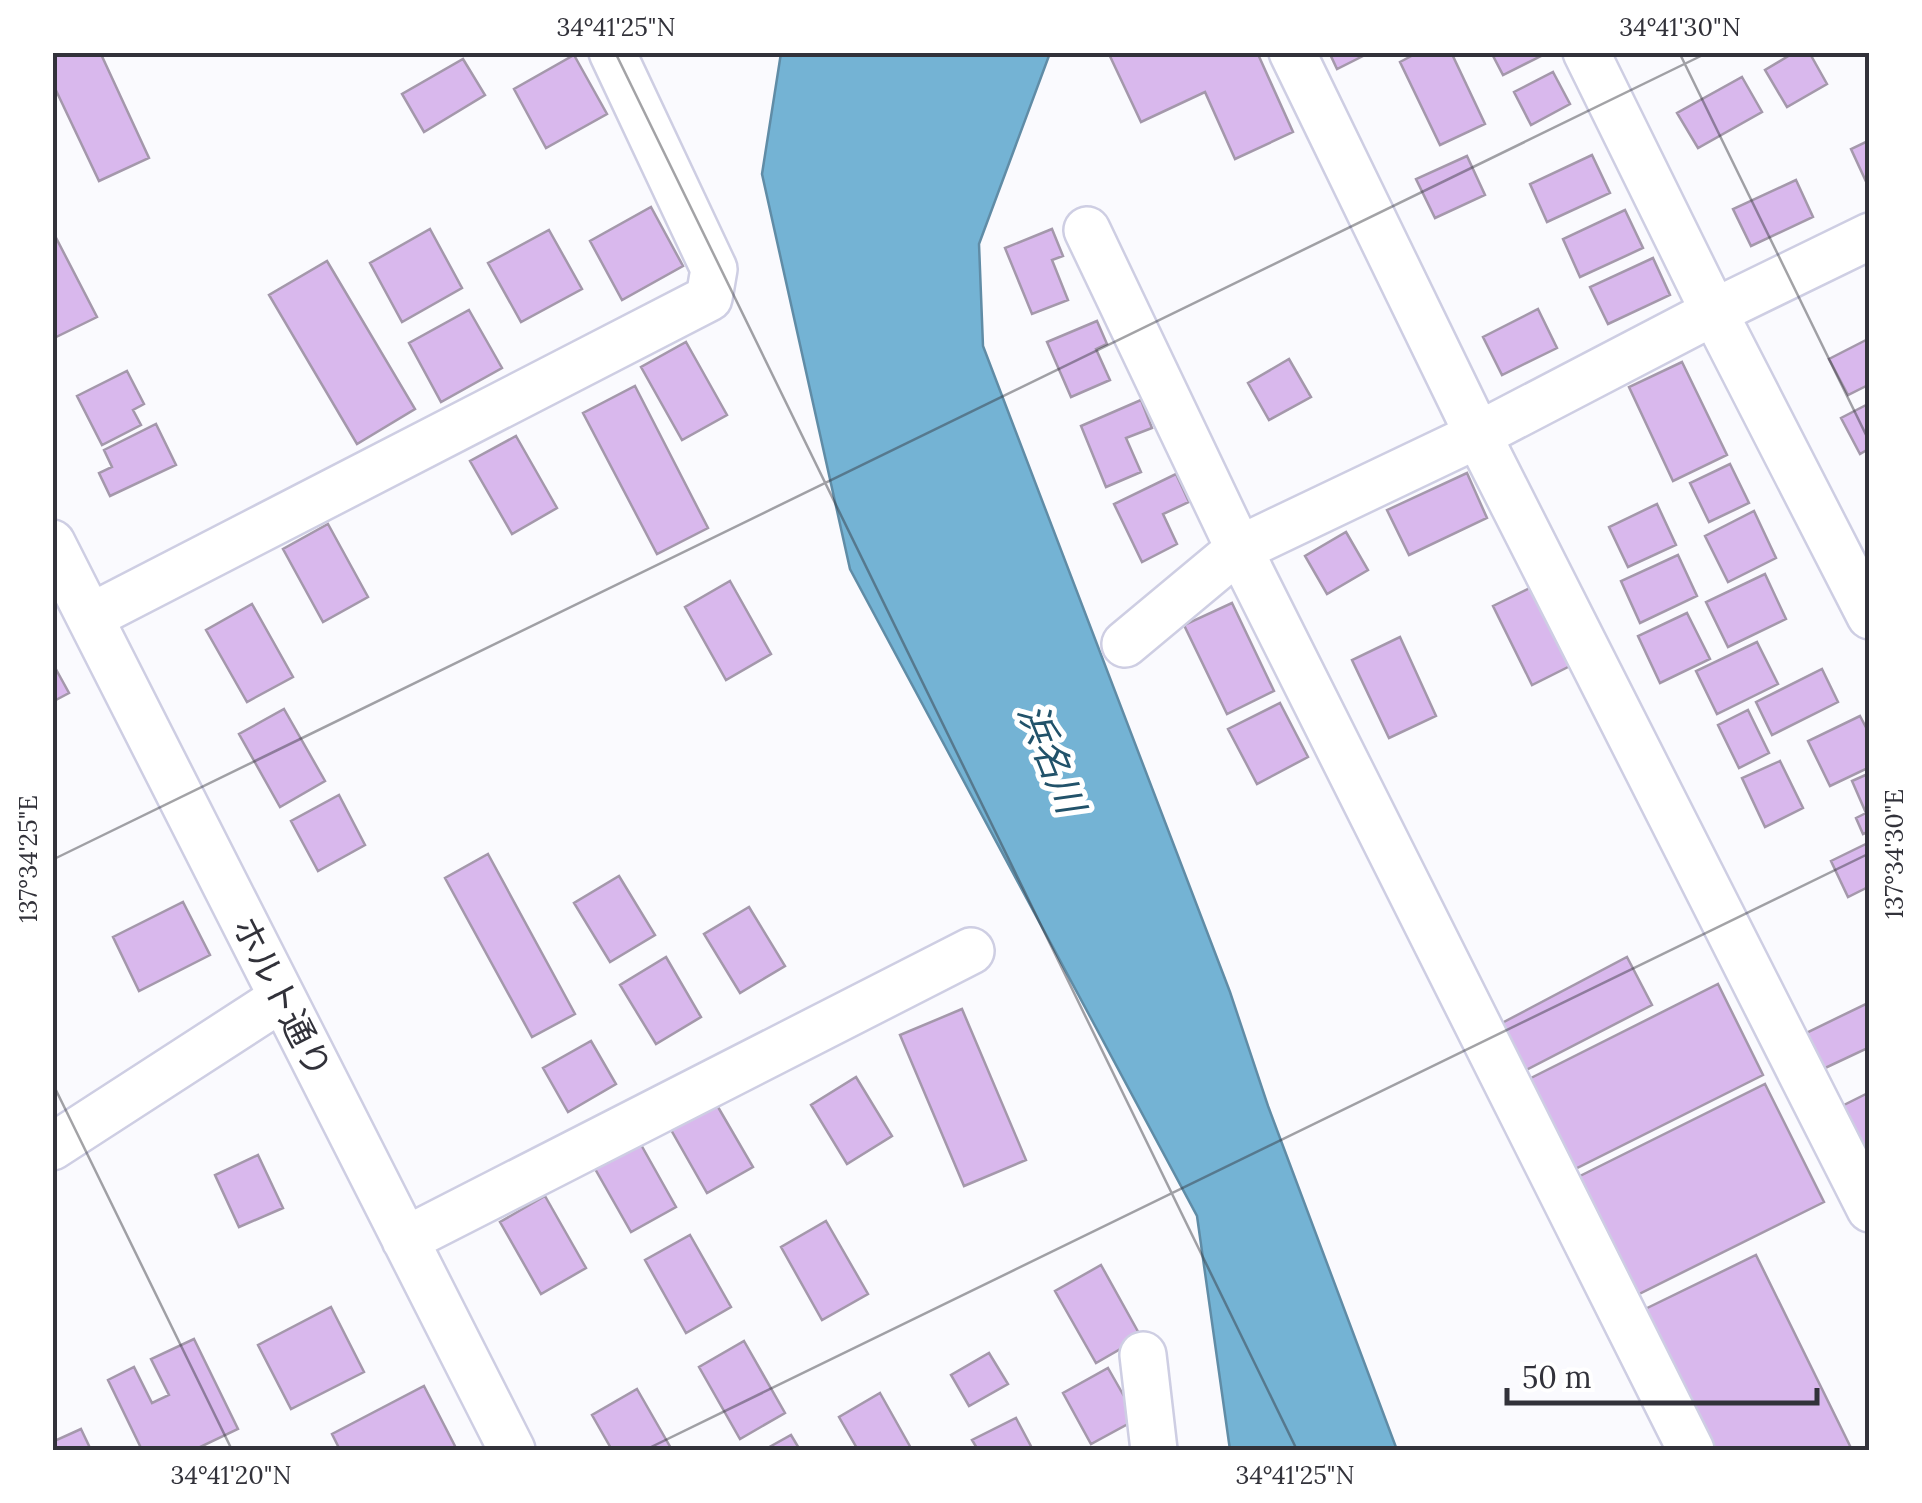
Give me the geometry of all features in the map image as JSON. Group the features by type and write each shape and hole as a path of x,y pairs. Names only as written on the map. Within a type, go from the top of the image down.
{"street":[{"path":"90,617 709,298 714,269 612,52"},
{"path":"1292,52 1478,436 1870,1210"},
{"path":"1586,52 1870,616"},
{"path":"1087,230 1238,549 1691,1450"},
{"path":"1125,644 1238,549 1478,436 1714,312 1870,236"},
{"name":"ホルト通り","path":"52,543 512,1450"},
{"path":"405,1240 971,951"},
{"path":"52,1146 282,998"},
{"path":"1143,1355 1154,1450"}],"water":[{"name":"浜名川","path":"781,53 1050,53 979,244 983,346 1230,992 1268,1106 1397,1450 1230,1450 1197,1216 850,569 762,174"}],"building":[{"path":"52,52 100,52 149,158 99,181 52,82"},
{"path":"1108,52 1257,52 1293,132 1235,159 1205,92 1141,122"},
{"path":"1329,52 1371,52 1337,69"},
{"path":"1419,52 1451,52 1485,124 1440,145 1400,62"},
{"path":"1491,52 1541,52 1543,55 1503,75"},
{"path":"1795,52 1809,52 1827,84 1787,107 1765,70"},
{"path":"574,55 607,114 546,148 514,89"},
{"path":"463,59 485,95 424,132 402,94"},
{"path":"1553,72 1570,104 1531,125 1514,92"},
{"path":"1742,77 1762,112 1698,148 1677,113"},
{"path":"1870,140 1870,188 1869,188 1851,149"},
{"path":"1592,155 1610,193 1547,222 1530,184"},
{"path":"1467,156 1485,195 1435,218 1416,179"},
{"path":"1796,180 1813,217 1751,246 1733,209"},
{"path":"651,207 683,266 622,300 590,241"},
{"path":"1625,210 1643,248 1580,277 1563,239"},
{"path":"430,229 462,288 402,322 370,263"},
{"path":"1052,229 1063,256 1052,260 1068,300 1032,314 1005,248"},
{"path":"52,230 97,317 52,339"},
{"path":"549,230 582,289 521,322 488,263"},
{"path":"1653,258 1670,295 1608,324 1590,287"},
{"path":"327,261 415,409 357,444 269,295"},
{"path":"1538,309 1557,348 1502,375 1483,337"},
{"path":"469,310 502,368 441,402 409,343"},
{"path":"1097,321 1107,344 1096,349 1110,380 1071,397 1047,342"},
{"path":"1870,338 1870,384 1848,395 1829,359"},
{"path":"686,342 727,415 682,440 641,367"},
{"path":"1289,359 1311,397 1269,420 1248,383"},
{"path":"1682,362 1727,455 1673,481 1629,387"},
{"path":"127,371 144,404 133,410 141,425 102,445 77,396"},
{"path":"635,386 708,528 657,554 583,413"},
{"path":"1141,400 1152,428 1126,438 1141,472 1106,487 1081,426"},
{"path":"1870,403 1870,448 1860,454 1841,418"},
{"path":"156,424 176,465 110,496 99,473 112,467 104,450"},
{"path":"516,436 557,508 512,534 470,461"},
{"path":"1730,464 1749,503 1709,522 1690,483"},
{"path":"1467,473 1487,518 1409,555 1387,510"},
{"path":"1176,474 1189,502 1163,514 1177,544 1142,562 1114,504"},
{"path":"1657,504 1676,545 1628,567 1609,527"},
{"path":"1754,511 1776,558 1728,582 1705,536"},
{"path":"328,524 368,597 323,622 283,549"},
{"path":"1346,532 1368,570 1327,594 1305,556"},
{"path":"1678,555 1697,596 1640,623 1621,581"},
{"path":"1765,574 1786,619 1728,647 1706,602"},
{"path":"730,581 771,654 726,680 685,607"},
{"path":"1532,587 1570,666 1532,685 1493,606"},
{"path":"1232,603 1274,691 1227,714 1184,625"},
{"path":"252,604 293,677 247,702 206,630"},
{"path":"1687,613 1710,659 1660,683 1638,636"},
{"path":"1400,637 1436,716 1389,738 1352,660"},
{"path":"1757,642 1778,684 1717,714 1696,671"},
{"path":"52,662 69,693 52,702"},
{"path":"1822,669 1838,702 1772,735 1756,702"},
{"path":"1280,703 1308,757 1257,784 1228,729"},
{"path":"284,709 325,781 280,807 239,734"},
{"path":"1748,710 1769,753 1739,768 1718,725"},
{"path":"1860,716 1870,735 1870,767 1830,786 1808,741"},
{"path":"1780,761 1803,808 1765,827 1742,778"},
{"path":"1870,773 1870,831 1863,834 1856,818 1866,813 1852,781"},
{"path":"339,795 365,845 318,871 291,821"},
{"path":"1870,842 1870,886 1848,897 1831,861"},
{"path":"488,854 575,1014 532,1037 445,878"},
{"path":"619,876 655,935 610,962 574,903"},
{"path":"183,902 210,955 139,991 113,937"},
{"path":"749,907 785,966 740,993 704,934"},
{"path":"666,957 701,1017 656,1044 620,985"},
{"path":"1627,957 1652,1005 1526,1070 1502,1023"},
{"path":"1718,984 1763,1075 1575,1169 1529,1079"},
{"path":"1870,1002 1870,1047 1823,1069 1806,1033"},
{"path":"962,1009 1026,1160 964,1186 900,1035"},
{"path":"591,1041 616,1084 568,1112 543,1068"},
{"path":"856,1077 892,1136 847,1164 811,1105"},
{"path":"1765,1084 1824,1202 1635,1296 1576,1178"},
{"path":"1870,1092 1870,1180 1834,1110"},
{"path":"711,1095 753,1167 707,1193 666,1121"},
{"path":"635,1134 676,1207 631,1232 590,1160"},
{"path":"258,1155 283,1208 239,1227 215,1175"},
{"path":"545,1196 586,1268 541,1294 500,1222"},
{"path":"826,1221 868,1294 822,1320 781,1247"},
{"path":"690,1235 731,1307 686,1333 645,1260"},
{"path":"1756,1255 1852,1450 1704,1450 1637,1313"},
{"path":"1101,1265 1141,1337 1096,1363 1055,1291"},
{"path":"331,1307 364,1372 291,1409 258,1345"},
{"path":"194,1339 238,1429 194,1450 142,1450 108,1380 134,1367 152,1403 169,1395 151,1359"},
{"path":"744,1341 785,1413 740,1439 699,1367"},
{"path":"989,1353 1008,1384 969,1406 951,1375"},
{"path":"1108,1368 1137,1419 1091,1444 1063,1393"},
{"path":"424,1386 457,1450 340,1450 332,1434"},
{"path":"637,1389 672,1450 612,1450 592,1415"},
{"path":"880,1393 912,1450 858,1450 839,1417"},
{"path":"1016,1418 1033,1450 978,1450 972,1440"},
{"path":"81,1429 91,1450 52,1450 52,1442"},
{"path":"791,1435 800,1450 764,1450"}]}
